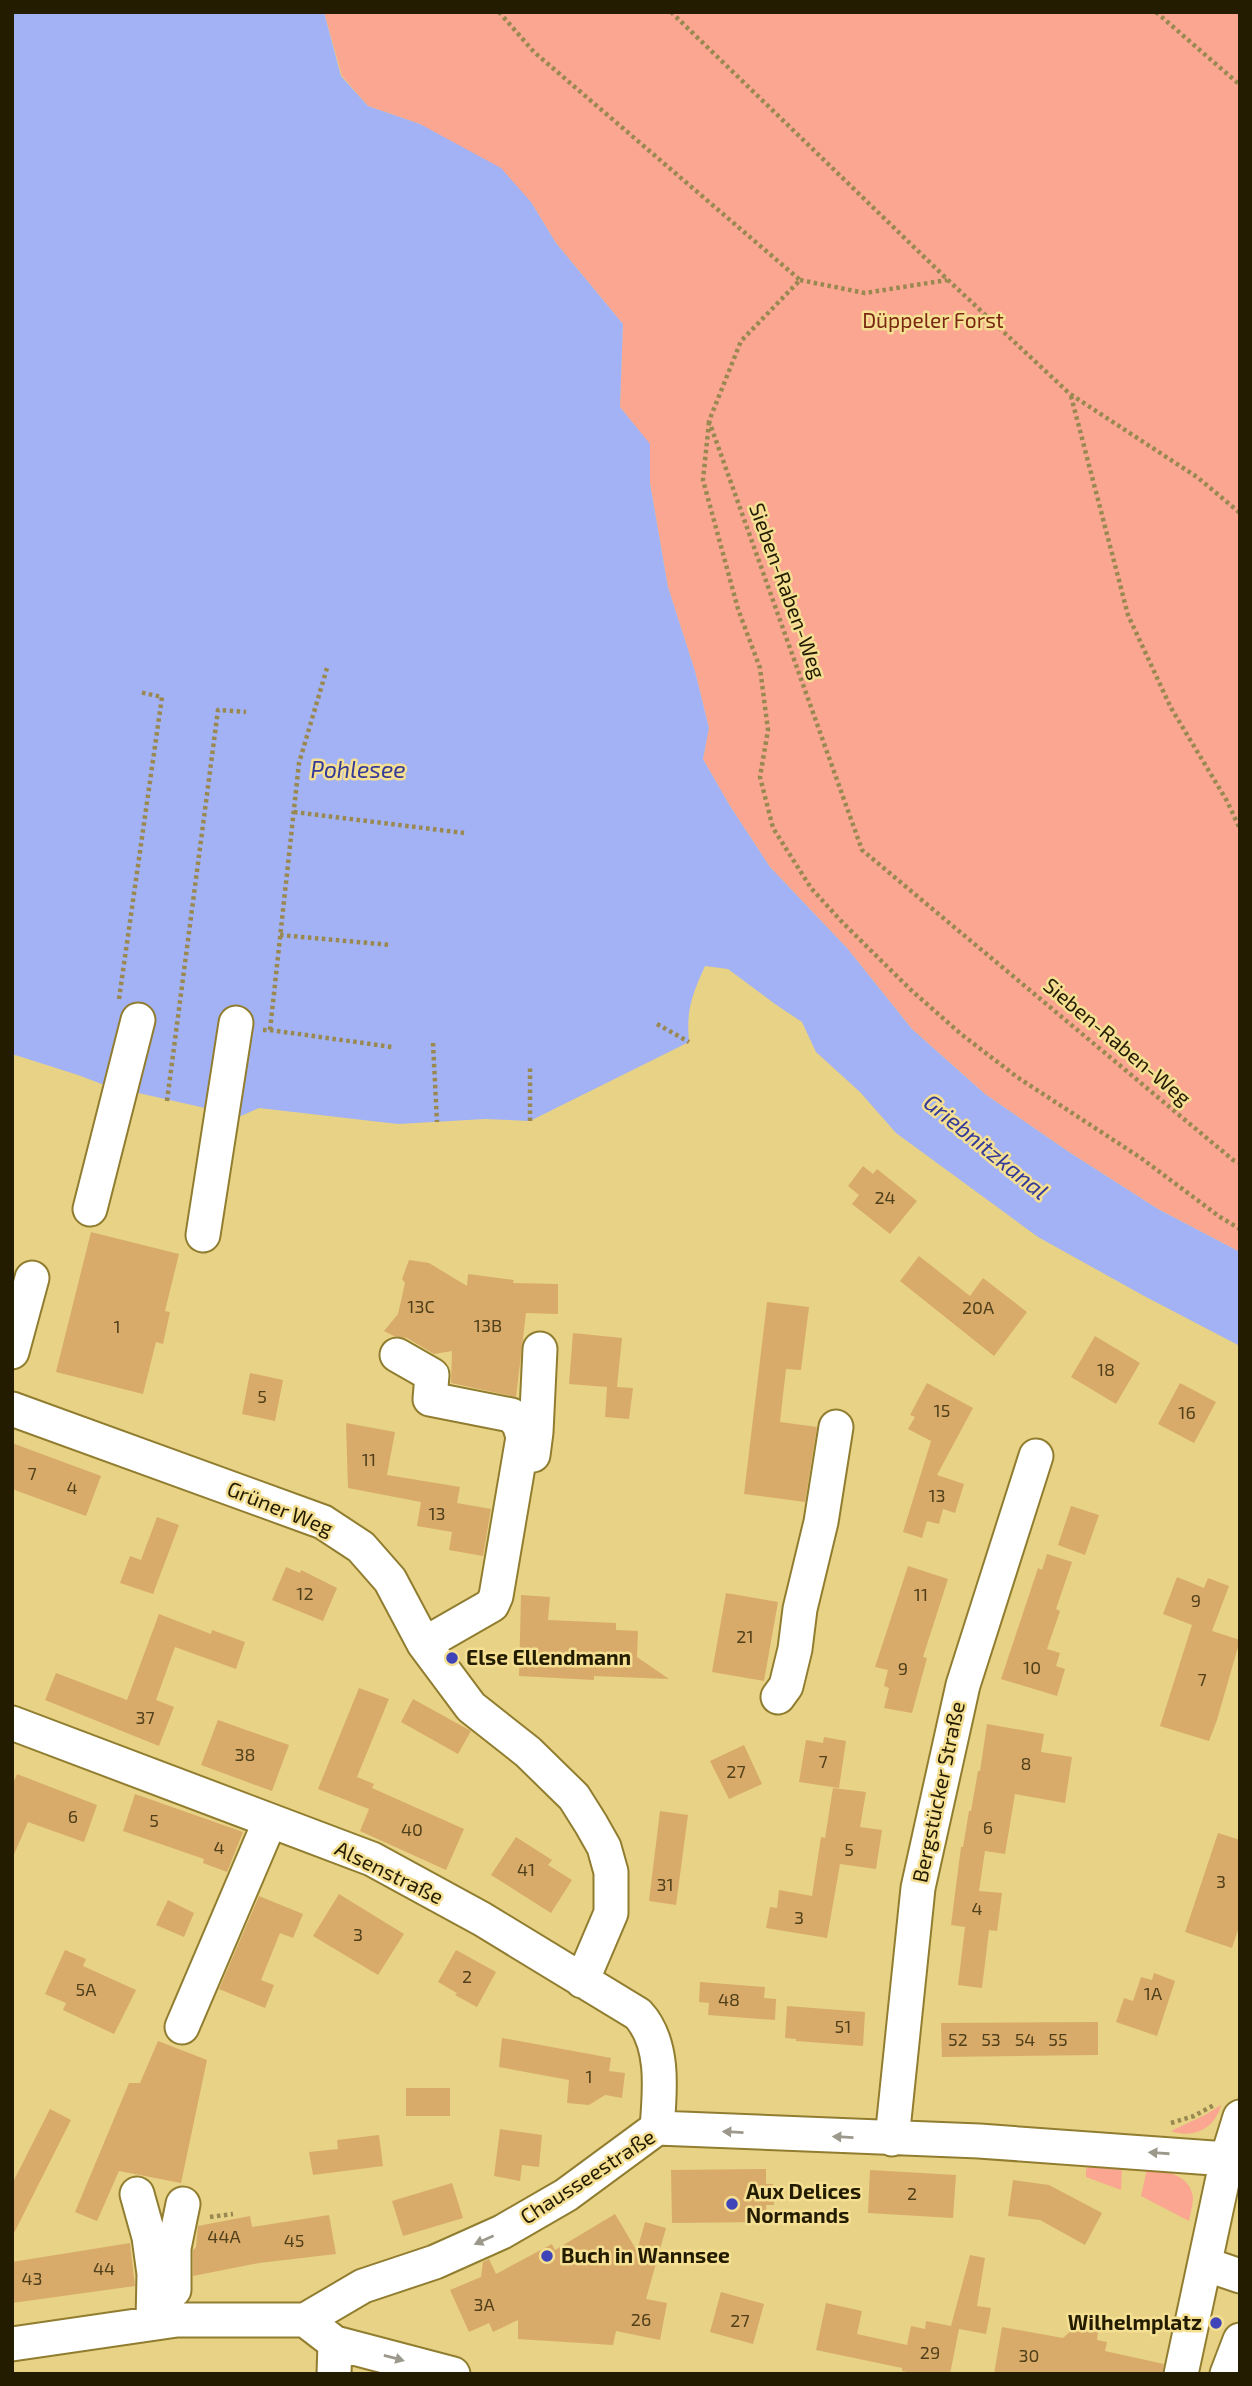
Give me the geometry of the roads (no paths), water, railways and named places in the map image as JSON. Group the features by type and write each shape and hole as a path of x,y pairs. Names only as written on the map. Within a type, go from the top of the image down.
{"street":[{"path":"90,1209 128,1013"},
{"path":"203,1235 246,1026"},
{"path":"12,1352 32,1278"},
{"path":"429,1650 503,1619 511,1606 536,1432 540,1349"},
{"path":"397,1355 432,1375 430,1399 512,1415 519,1424 523,1437 496,1596 492,1605 429,1650"},
{"name":"Grüner Weg","path":"12,1409 323,1522 361,1547 390,1580 429,1650 471,1707 528,1752 574,1797 604,1847 611,1871 611,1913 582,1981"},
{"path":"778,1697 786,1686 795,1649 800,1609 821,1522 836,1427"},
{"name":"Bergstücker Straße","path":"892,2139 918,1888 962,1685 1036,1456"},
{"name":"Alsenstraße","path":"12,1723 372,1859 482,1919 638,2014 649,2027 655,2044 659,2091 657,2128"},
{"path":"182,2026 270,1821"},
{"path":"1181,2374 1227,2159 1230,2109"},
{"name":"Chausseestraße","path":"305,2320 363,2286 435,2262 502,2232 566,2195 657,2128 992,2142 1227,2159"},
{"path":"137,2194 149,2237 165,2321"},
{"path":"165,2321 173,2277 174,2248 183,2204"},
{"path":"1205,2264 1240,2276"},
{"path":"12,2344 165,2321 305,2320 335,2358 453,2374"},
{"path":"1227,2374 1240,2340"}],"water":[{"name":"Pohlesee","path":"12,12 324,12 341,76 368,106 420,124 501,168 531,202 556,243 623,324 620,407 650,444 650,483 668,587 695,671 709,728 703,759 730,806 770,867 847,948 912,1029 985,1094 1158,1209 1240,1252 1240,1346 1038,1237 896,1133 860,1092 816,1052 802,1022 728,969 705,966 691,1003 689,1042 530,1121 485,1119 398,1124 259,1108 241,1116 107,1086 12,1054"}],"place":[{"name":"Else Ellendmann","path":"452,1658"},
{"name":"Aux Delices Normands","path":"732,2204"},
{"name":"Buch in Wannsee","path":"547,2256"},
{"name":"Wilhelmplatz","path":"1216,2323"}],"park label":[{"name":"Düppeler Forst","path":"933,321"}],"water label":[{"name":"Griebnitzkanal","path":"986,1147"}]}
